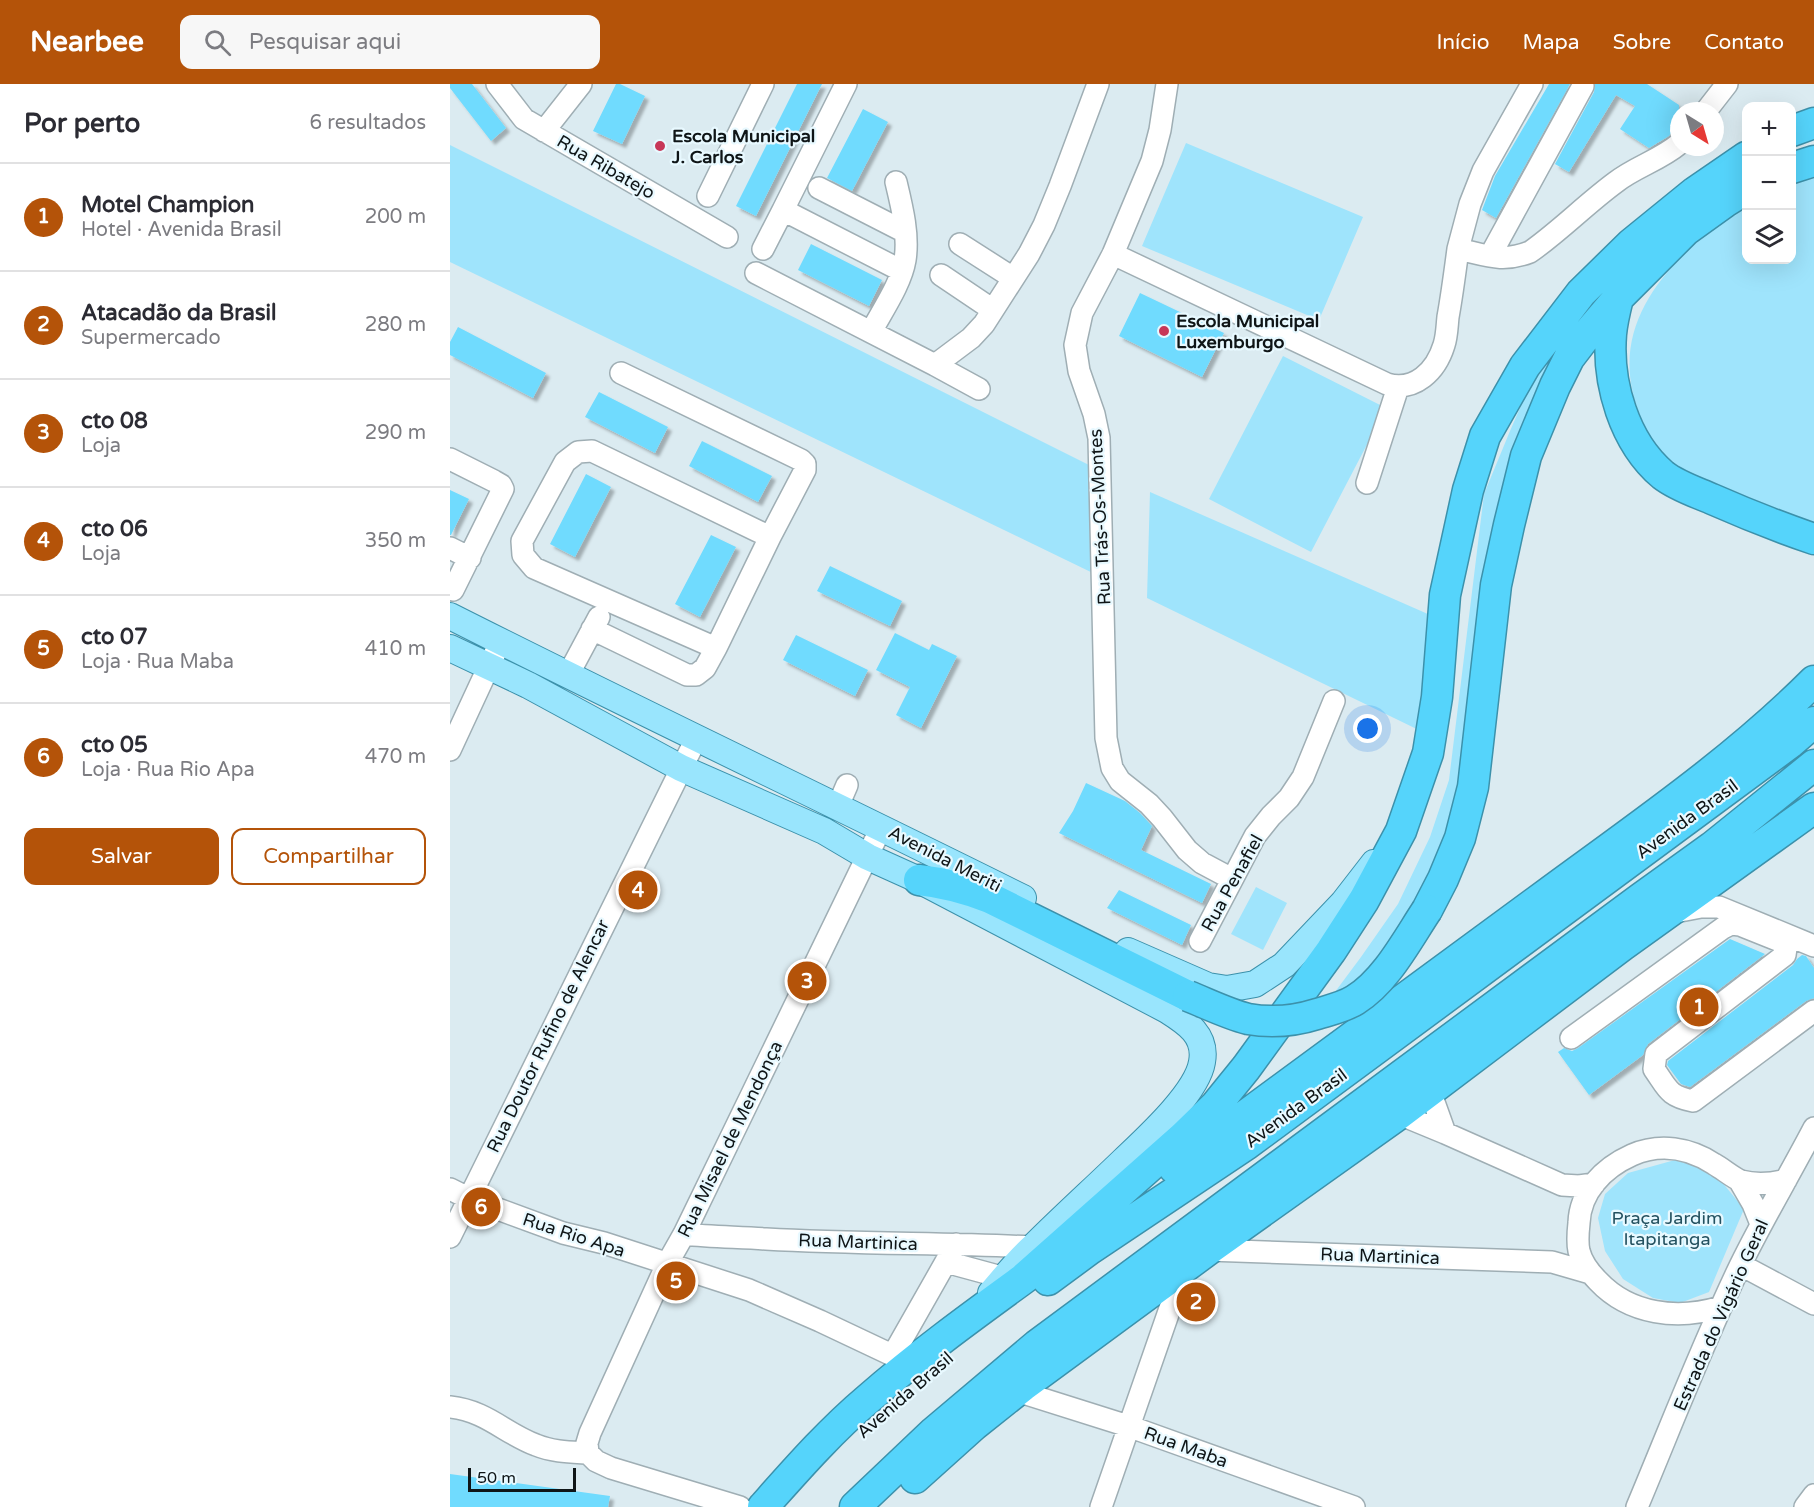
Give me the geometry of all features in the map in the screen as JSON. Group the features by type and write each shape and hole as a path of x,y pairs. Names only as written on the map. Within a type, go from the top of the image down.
{"highway":[{"path":"1796,129 1814,123"},
{"path":"1796,141 1814,136"},
{"path":"1015,1277 1183,1137 1216,1106 1331,951 1364,900 1401,831 1428,753 1437,697 1445,595 1468,490 1485,436 1525,366 1581,293 1630,244 1695,192 1742,160"},
{"path":"1796,166 1814,161"},
{"path":"919,880 964,887 1188,996 1248,1019 1267,1021 1302,1019 1356,1000 1378,980 1427,910 1460,838 1473,788 1496,585 1526,456 1555,386 1569,358 1600,317 1618,298 1686,230 1742,191"},
{"path":"1618,298 1611,334 1612,371 1618,406 1627,428 1647,459 1664,475 1687,489 1767,523 1814,539"},
{"name":"Avenida Brasil","path":"763,1507 803,1462 866,1400 902,1360 968,1319 1015,1277 1653,815 1737,751 1814,681"},
{"name":"Avenida Brasil","path":"791,1507 832,1460 887,1407 980,1331 1090,1249 1247,1144 1790,743 1814,722"},
{"name":"Avenida Brasil","path":"855,1507 934,1432 1037,1346 1712,847 1814,765"},
{"path":"884,1507 974,1425 1017,1391 1208,1250 1430,1091 1734,864 1814,808"},
{"path":"1734,864 1814,827"},
{"path":"1133,1276 1180,1249 1315,1162 1389,1121"}],"main road":[{"name":"Avenida Meriti","path":"450,616 696,739 842,795 881,828 1144,959 1208,986 1227,989 1255,984 1284,965 1343,903 1401,831"},
{"name":"Avenida Meriti","path":"450,648 538,691 681,768 824,831 868,857 919,880 1167,1010 1191,1026"},
{"name":"Avenida Brasil","path":"1015,1277 1032,1247 1145,1141 1176,1107 1197,1077 1203,1061 1198,1034 1191,1026"}],"street":[{"name":"Rua Ribatejo","path":"496,84 524,119 727,237"},
{"path":"544,131 581,84"},
{"path":"708,196 763,84"},
{"path":"763,249 846,84"},
{"path":"935,365 971,338 984,324 1044,225 1098,84"},
{"name":"Rua Trás-Os-Montes","path":"1167,84 1160,130 1152,161 1113,254 1082,313 1075,345 1079,371 1094,414 1099,438 1108,754 1112,768 1120,781 1162,818 1187,850 1202,863 1232,879"},
{"path":"1113,254 1393,386 1417,382 1432,368 1444,345 1458,249 1470,204 1483,171 1532,84"},
{"path":"1713,102 1727,84"},
{"path":"1490,256 1583,86"},
{"path":"1458,249 1490,256 1516,257 1530,252 1616,181 1670,151"},
{"path":"871,332 902,271 906,249 902,208 896,182"},
{"path":"819,188 905,232"},
{"path":"783,210 902,271"},
{"path":"960,244 1013,278"},
{"path":"756,273 979,389"},
{"path":"942,275 993,310"},
{"path":"592,629 687,675 696,675 705,668 716,648 805,470 805,464 801,460 621,373"},
{"path":"1367,483 1393,386"},
{"path":"716,648 534,568 523,555 522,541 565,462 578,452 592,451 770,537"},
{"path":"450,459 494,481 503,489 453,590"},
{"path":"450,548 470,558"},
{"path":"568,675 607,601"},
{"path":"450,750 500,641"},
{"name":"Rua Penafiel","path":"1200,941 1255,836 1289,798 1303,777 1334,701"},
{"name":"Rua Doutor Rufino de Alencar","path":"450,1236 459,1193 696,739"},
{"name":"Rua Misael de Mendonça","path":"588,1453 587,1443 590,1433 667,1264 684,1234 881,828"},
{"path":"1663,916 1701,907 1719,907 1814,946"},
{"path":"1571,1038 1731,924 1740,925 1780,941 1786,948 1785,955 1656,1054 1654,1069 1671,1094 1694,1101 1814,1011"},
{"path":"1430,1091 1445,1133"},
{"path":"1389,1121 1445,1133 1562,1185 1594,1184"},
{"name":"Estrada do Vigário Geral","path":"1638,1507 1721,1307 1761,1224 1812,1139"},
{"path":"1721,1307 1698,1313 1665,1313 1635,1307 1622,1301 1608,1290 1590,1272 1578,1249 1580,1211 1586,1193 1607,1171 1630,1156 1650,1150 1671,1148 1694,1153 1738,1180 1763,1184 1786,1180"},
{"path":"1738,1180 1753,1204 1761,1224"},
{"path":"1562,1185 1580,1211"},
{"name":"Rua Rio Apa","path":"459,1193 553,1229 667,1264"},
{"name":"Rua Martinica","path":"684,1234 833,1242 951,1253 1032,1247"},
{"name":"Rua Martinica","path":"1552,1262 1578,1249"},
{"name":"Rua Martinica","path":"1208,1250 1552,1262 1590,1272"},
{"path":"667,1264 749,1290 902,1360 951,1253 1015,1277"},
{"path":"1741,1265 1814,1304"},
{"path":"1101,1507 1184,1268"},
{"path":"1665,1313 1689,1329 1703,1346"},
{"name":"Rua Maba","path":"1017,1391 1128,1426 1354,1507"},
{"path":"450,1407 462,1408 486,1417 521,1438 550,1450 588,1453 596,1461 610,1468 740,1507"},
{"path":"1805,1507 1814,1495"}],"green space":[{"path":"1186,143 1363,217 1319,320 1142,246"},
{"path":"450,145 1095,468 1099,576 450,262"},
{"path":"1814,172 1814,529 1704,486 1675,468 1651,437 1642,420 1631,385 1630,352 1637,322 1651,294 1671,268 1694,245 1742,205 1742,264 1796,264 1796,178"},
{"path":"1635,254 1553,374 1473,750 1423,905 1357,983 1329,1000 1398,904 1430,837 1449,780 1484,494 1532,380"},
{"path":"1283,356 1386,408 1311,552 1209,499"},
{"path":"1150,492 1437,618 1429,735 1147,598"},
{"path":"1256,887 1287,903 1263,950 1231,934"},
{"name":"Praça Jardim Itapitanga","path":"1675,1160 1713,1171 1744,1209 1709,1292 1680,1303 1653,1298 1623,1279 1605,1251 1598,1218 1605,1194 1628,1173"}],"building":[{"path":"450,84 472,84 506,128 491,141 450,88"},
{"path":"616,84 645,96 622,144 593,131"},
{"path":"797,84 822,84 756,216 736,206"},
{"path":"1549,84 1570,84 1496,218 1482,210 1495,176"},
{"path":"1595,84 1647,84 1674,102 1670,102 1670,134 1649,148 1620,129 1635,106 1616,95 1569,172 1555,164 1594,92"},
{"path":"863,109 888,122 852,191 827,178"},
{"path":"811,244 882,280 869,306 798,270"},
{"path":"1140,293 1224,333 1202,377 1119,336"},
{"path":"458,327 546,373 533,398 450,355 450,342"},
{"path":"599,392 668,427 655,453 585,417"},
{"path":"702,441 772,476 758,502 689,466"},
{"path":"586,474 611,487 575,557 550,544"},
{"path":"450,490 469,499 451,535 450,535"},
{"path":"711,535 736,547 700,617 675,604"},
{"path":"830,566 902,601 890,626 817,591"},
{"path":"895,633 929,650 932,644 957,656 921,728 896,715 910,687 876,670"},
{"path":"796,635 868,670 855,696 783,660"},
{"path":"1086,783 1125,801 1152,826 1141,850 1211,884 1202,903 1059,833 1073,811"},
{"path":"1119,890 1191,925 1182,945 1107,908"},
{"path":"1730,939 1765,954 1648,1044 1643,1055 1589,1095 1558,1052 1564,1048 1572,1051 1578,1048"},
{"path":"1802,955 1806,956 1814,968 1814,998 1806,1001 1690,1087 1681,1084 1667,1065 1668,1061 1793,965"},
{"path":"450,1474 610,1496 608,1507 450,1507"}],"place":[{"name":"Escola Municipal J. Carlos","path":"660,146"},
{"name":"Escola Municipal Luxemburgo","path":"1164,331"},
{"name":"cto 06","path":"638,890"},
{"name":"cto 08","path":"807,981"},
{"name":"Motel Champion","path":"1699,1007"},
{"name":"cto 05","path":"481,1207"},
{"name":"cto 07","path":"676,1281"},
{"name":"Atacadão da Brasil","path":"1196,1302"}]}
